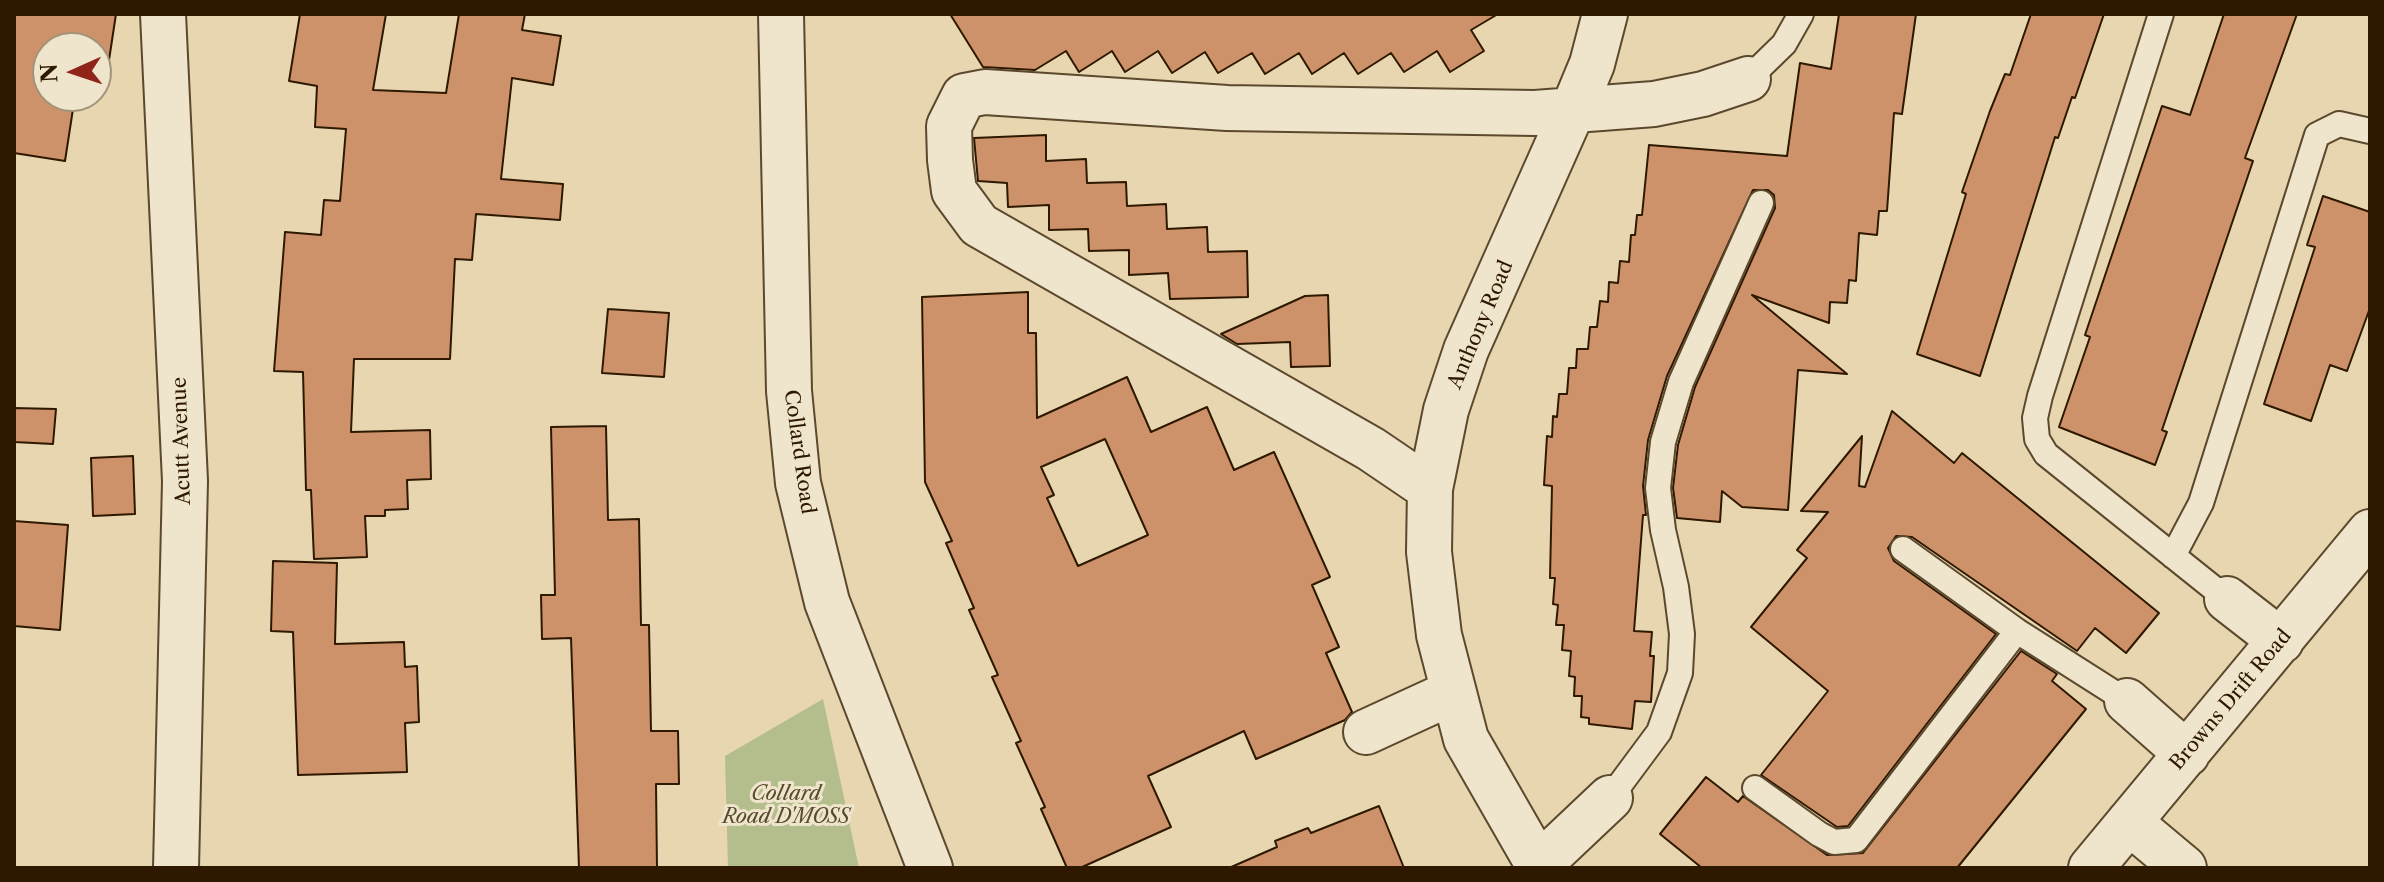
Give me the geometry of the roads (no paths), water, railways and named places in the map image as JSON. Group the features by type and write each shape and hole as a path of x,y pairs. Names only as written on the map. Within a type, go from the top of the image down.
{"street":[{"name":"Acutt Avenue","path":"163,14 185,481 176,868"},
{"name":"Collard Road","path":"781,14 789,391 798,483 827,602 930,868"},
{"name":"Anthony Road","path":"1539,867 1466,739 1439,635 1429,552 1430,489 1446,410 1466,350 1592,64 1605,14"},
{"path":"1430,489 1371,449 979,225 954,191 949,126 955,108 964,96 985,92 1227,108 1572,112 1654,104 1703,94 1748,79"},
{"name":"Browns Drift Road","path":"2091,868 2370,532"},
{"path":"2227,599 2281,641"},
{"path":"1366,732 1453,692"},
{"path":"2127,701 2187,754"},
{"path":"1539,867 1610,798"},
{"path":"2129,822 2184,868"}],"lane":[{"path":"1748,79 1784,44 1801,14"},
{"path":"2161,14 2035,418 2037,439 2046,454 2227,599"},
{"path":"2173,556 2201,503 2317,135 2339,124 2370,131"},
{"path":"1610,798 1659,732 1680,673 1682,634 1658,488 1663,442 1681,382 1761,203"},
{"path":"1903,549 2017,631 2127,701"},
{"path":"1755,788 1834,842 1856,840 2017,631"}],"park label":[{"name":"Collard Road D'MOSS","path":"786,806"}]}
